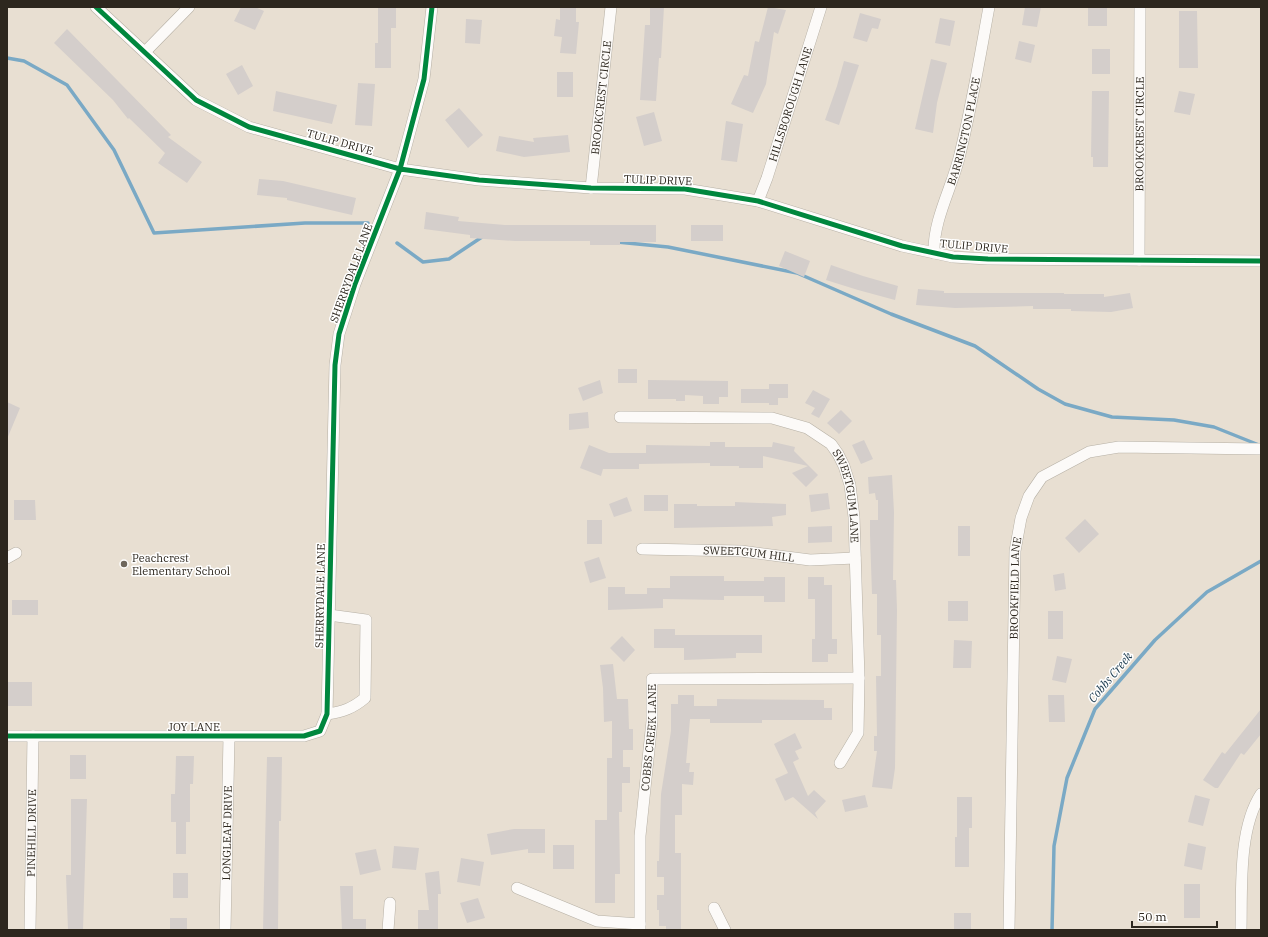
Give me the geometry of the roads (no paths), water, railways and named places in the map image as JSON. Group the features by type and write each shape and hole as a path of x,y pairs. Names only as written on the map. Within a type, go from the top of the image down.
{"street":[{"name":"TULIP DRIVE","path":"96,7 196,100 250,127 400,169 479,180 591,188 686,189 758,201 902,246 953,257 988,259 1261,261"},
{"path":"145,52 189,7"},
{"name":"SHERRYDALE LANE","path":"328,672 335,364 339,334 355,284 400,169 424,79 432,7"},
{"name":"BROOKCREST CIRCLE","path":"591,188 612,7"},
{"name":"HILLSBOROUGH LANE","path":"758,201 821,7"},
{"name":"BARRINGTON PLACE","path":"934,253 933,242 960,155 989,7"},
{"name":"BROOKCREST CIRCLE","path":"1139,260 1140,7"},
{"name":"SWEETGUM LANE","path":"620,417 772,418 794,423 807,428 831,444 844,466 850,485 854,517 859,678 858,733 840,763"},
{"name":"BROOKFIELD LANE","path":"1009,930 1015,551 1020,518 1029,496 1042,477 1089,452 1119,447 1261,449"},
{"name":"SWEETGUM HILL","path":"642,549 741,551 781,555 810,560 855,558"},
{"path":"327,714 341,713 353,708 366,698 366,620 329,614"},
{"name":"JOY LANE","path":"7,736 304,736 320,731 327,714 328,672"},
{"name":"COBBS CREEK LANE","path":"640,927 640,836 651,728 652,679 859,678"},
{"name":"PINEHILL DRIVE","path":"30,930 33,736"},
{"name":"LONGLEAF DRIVE","path":"225,930 230,737"},
{"path":"1241,930 1242,858 1253,806 1261,794"},
{"path":"517,888 597,921 640,927"},
{"path":"388,930 390,903"},
{"path":"714,908 725,930"}],"waterway":[{"path":"7,58 24,61 67,85 114,150 154,233 305,223 368,223"},
{"path":"397,243 423,262 449,259 482,237"},
{"path":"617,242 668,247 797,273 891,314 975,346 1038,389 1065,404 1112,417 1174,420 1214,427 1259,445"},
{"name":"Cobbs Creek","path":"1052,930 1054,846 1067,778 1095,709 1155,640 1207,592 1261,561"}],"place":[{"name":"Peachcrest Elementary School","path":"124,564"}]}
